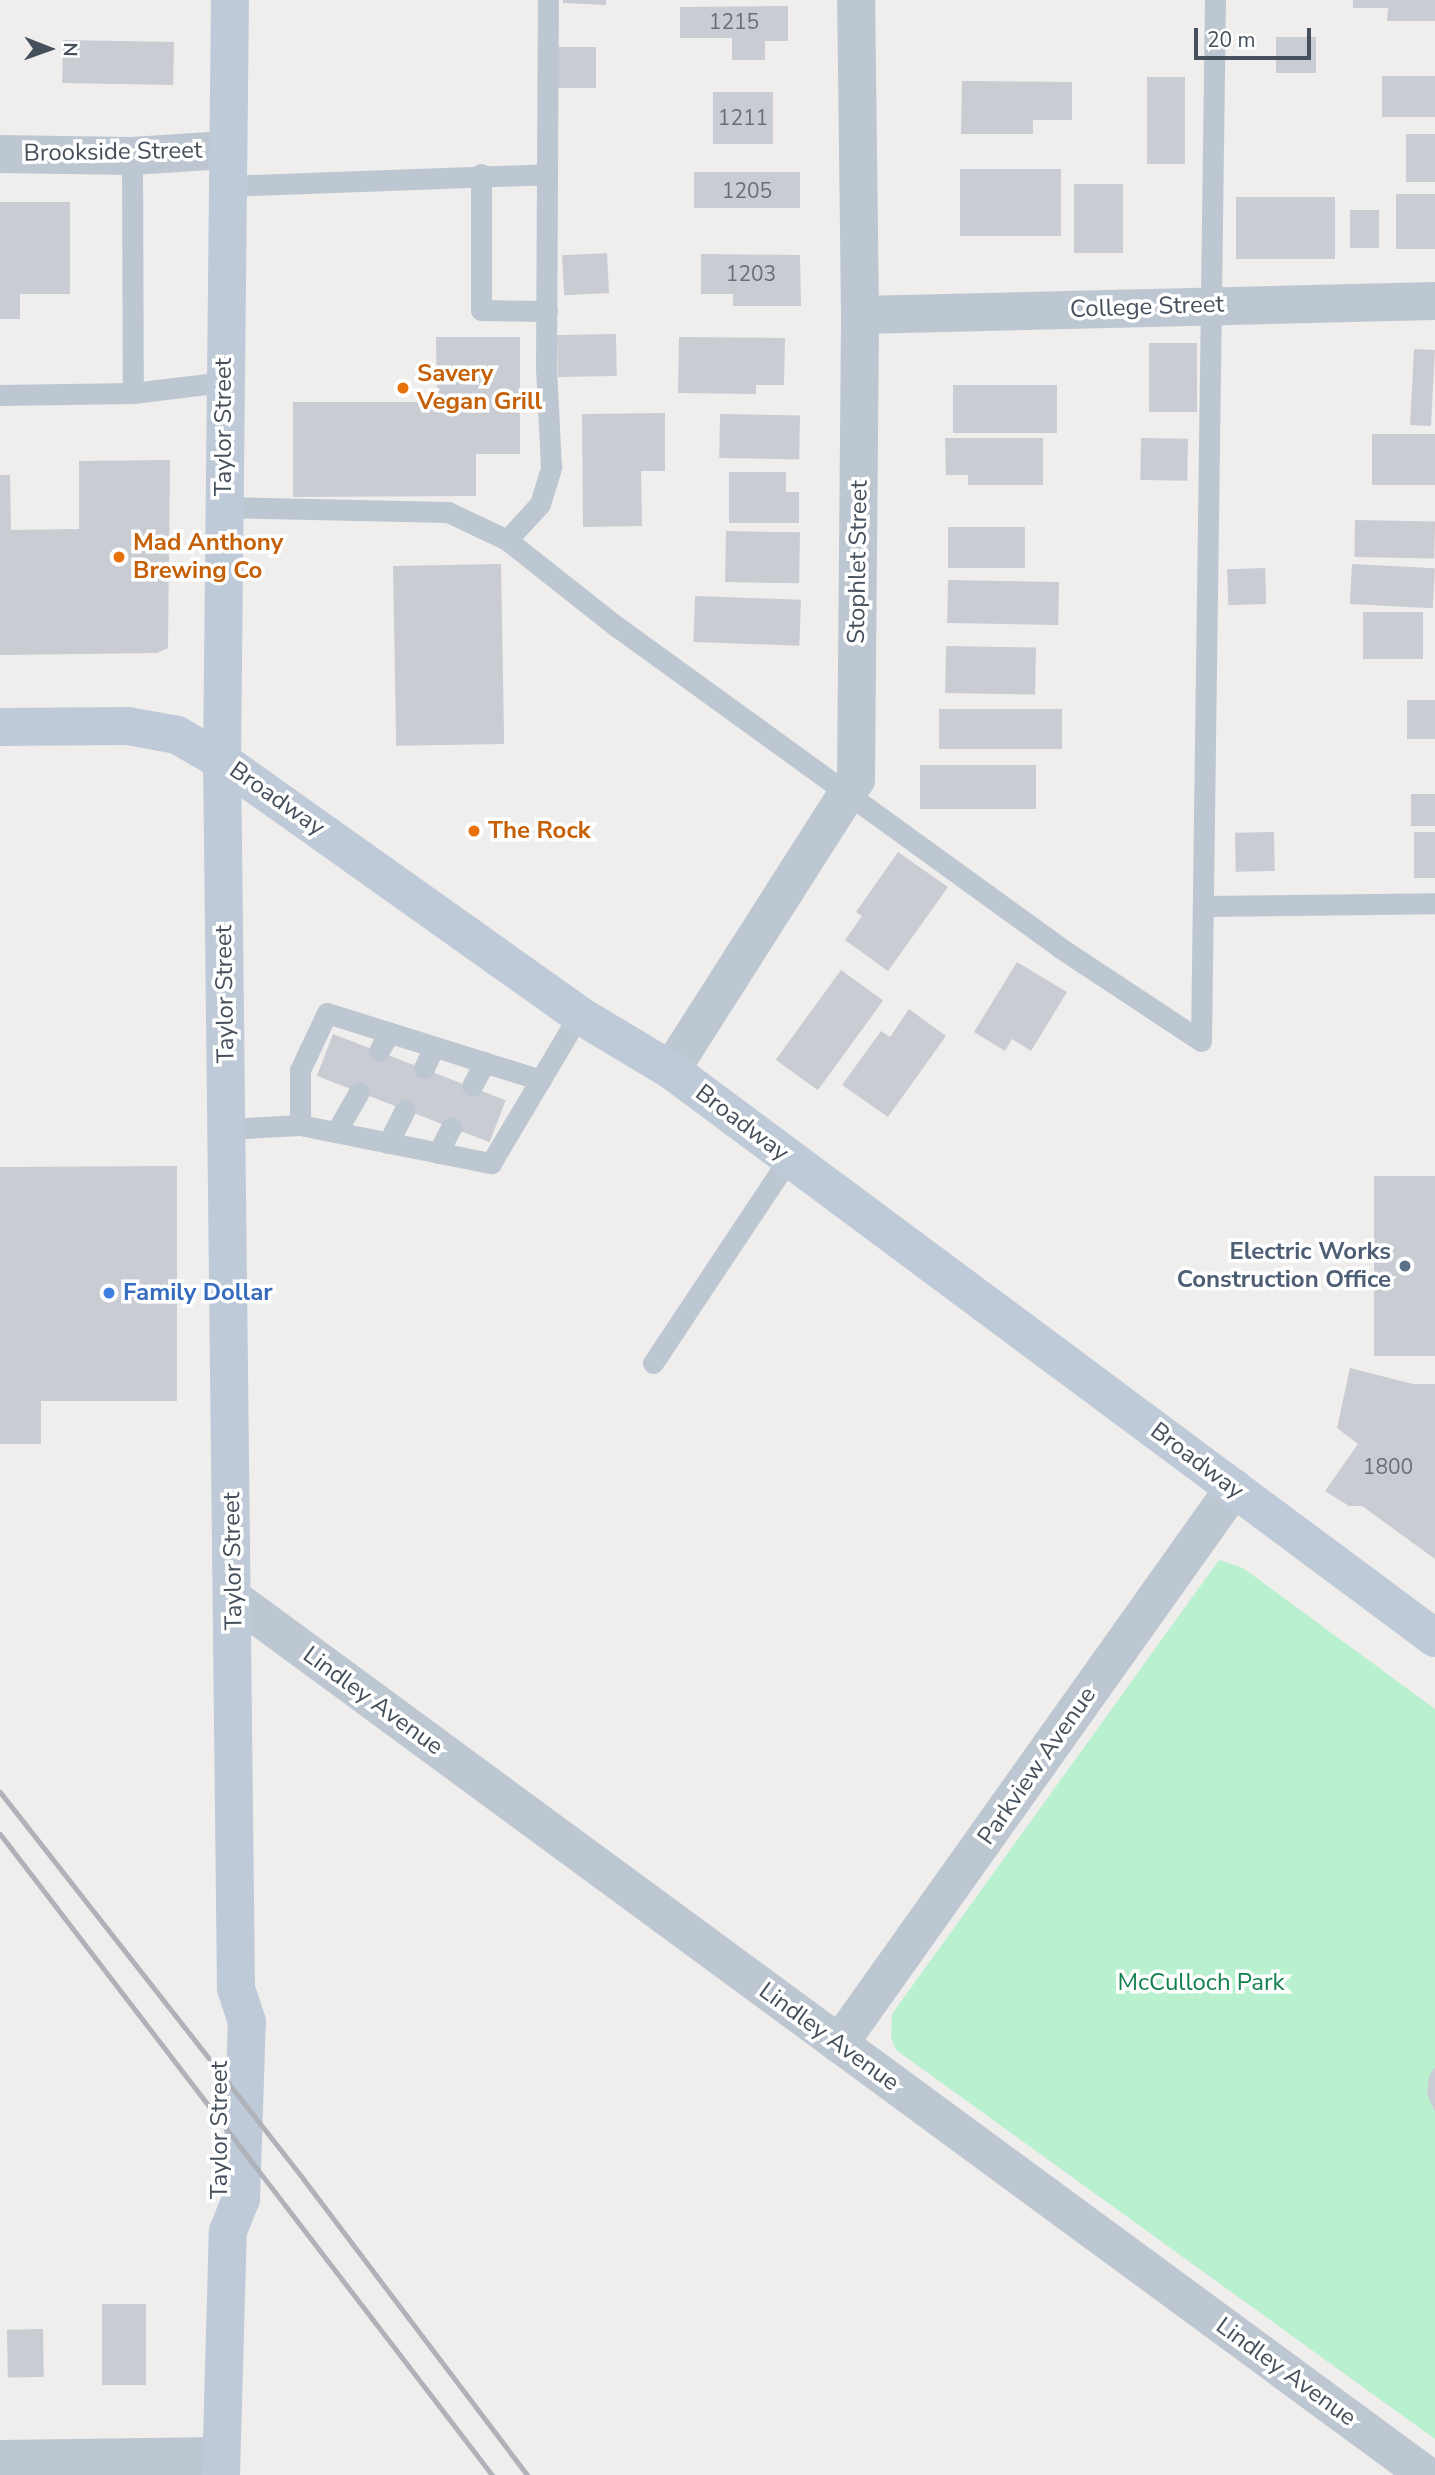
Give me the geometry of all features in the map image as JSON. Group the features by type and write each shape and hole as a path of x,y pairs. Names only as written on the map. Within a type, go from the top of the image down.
{"main road":[{"name":"Taylor Street","path":"221,2466 228,2231 215,2198 221,2020 236,1988 222,761 225,168 230,0"},
{"name":"Broadway","path":"0,727 128,726 177,736 222,761 579,1015 671,1070 1435,1638"}],"street":[{"name":"Stophlet Street","path":"671,1070 856,780 860,315 856,0"},
{"name":"Brookside Street","path":"0,155 132,156 225,168"},
{"name":"College Street","path":"860,315 1214,304 1435,301"},
{"name":"Parkview Avenue","path":"839,2044 1234,1488"},
{"name":"Lindley Avenue","path":"233,1598 1426,2475"},
{"path":"0,2459 221,2466"}],"lane":[{"path":"507,540 540,504 551,467 547,311 548,0"},
{"path":"224,507 449,512 507,540 616,626 1059,947 1202,1041 1214,304 1215,0"},
{"path":"132,156 133,393"},
{"path":"225,168 547,174"},
{"path":"481,174 481,310 547,311"},
{"path":"0,395 133,393 224,382"},
{"path":"1203,906 1435,903"},
{"path":"300,1125 299,1070 327,1013 384,1042 434,1047 541,1080"},
{"path":"227,1129 300,1125 491,1163 579,1015"},
{"path":"424,1068 434,1047"},
{"path":"472,1086 485,1062"},
{"path":"336,1132 359,1092"},
{"path":"388,1143 405,1110"},
{"path":"438,1153 451,1127"},
{"path":"653,1363 789,1158"}],"green space":[{"name":"McCulloch Park","path":"1219,1560 1243,1568 1435,1709 1435,2439 896,2050 891,2037 892,2014"}],"building":[{"path":"563,0 606,0 606,5 563,3"},
{"path":"1353,0 1435,0 1435,21 1387,21 1388,8 1353,8"},
{"path":"788,6 788,41 765,41 765,60 732,60 732,38 680,38 680,7"},
{"path":"1276,37 1316,37 1316,73 1276,73"},
{"path":"63,40 174,42 173,85 62,83"},
{"path":"558,47 596,47 596,88 558,88"},
{"path":"1382,76 1435,76 1435,117 1382,117"},
{"path":"1147,77 1185,77 1185,164 1147,164"},
{"path":"962,81 1072,82 1072,120 1033,120 1033,134 961,134"},
{"path":"713,92 773,92 773,144 713,144"},
{"path":"1406,134 1435,134 1435,182 1406,182"},
{"path":"960,169 1061,169 1061,236 960,236"},
{"path":"694,172 800,172 800,208 694,208"},
{"path":"1074,184 1123,184 1123,253 1074,253"},
{"path":"1396,194 1435,194 1435,249 1396,249"},
{"path":"1236,197 1335,197 1335,259 1236,259"},
{"path":"0,202 70,202 70,294 20,294 20,319 0,319"},
{"path":"1350,210 1379,210 1379,248 1350,248"},
{"path":"607,253 609,293 564,295 562,255"},
{"path":"701,254 800,255 801,306 733,306 733,294 701,294"},
{"path":"616,334 617,376 558,377 557,335"},
{"path":"436,337 520,337 520,454 476,454 476,496 293,497 293,402 437,402"},
{"path":"679,337 785,338 784,385 756,385 756,394 678,393"},
{"path":"1149,343 1197,343 1197,412 1149,412"},
{"path":"1414,349 1435,350 1431,426 1410,425"},
{"path":"953,385 1057,385 1057,433 953,433"},
{"path":"665,413 665,471 641,471 642,526 583,527 582,414"},
{"path":"720,414 800,415 799,459 719,458"},
{"path":"1372,434 1435,434 1435,485 1372,485"},
{"path":"945,438 1043,438 1043,485 968,485 968,475 946,475"},
{"path":"1141,438 1188,439 1187,481 1140,480"},
{"path":"170,460 168,648 157,653 0,655 0,475 10,475 11,530 79,529 79,461"},
{"path":"729,472 786,472 786,492 799,492 799,523 729,523"},
{"path":"1355,520 1435,521 1434,558 1354,557"},
{"path":"948,527 1025,527 1025,568 948,568"},
{"path":"726,531 800,532 799,583 725,582"},
{"path":"501,564 504,744 396,746 393,566"},
{"path":"1352,564 1435,568 1433,608 1350,604"},
{"path":"1265,568 1266,604 1228,605 1227,569"},
{"path":"948,580 1059,582 1058,625 947,623"},
{"path":"695,596 801,600 799,646 693,642"},
{"path":"1363,612 1423,612 1423,659 1363,659"},
{"path":"946,646 1036,648 1035,695 945,693"},
{"path":"1407,700 1435,700 1435,739 1407,739"},
{"path":"939,709 1062,709 1062,749 939,749"},
{"path":"920,765 1036,765 1036,809 920,809"},
{"path":"1411,794 1435,794 1435,826 1411,826"},
{"path":"1274,832 1275,871 1236,872 1235,833"},
{"path":"1414,832 1435,832 1435,878 1414,878"},
{"path":"898,852 948,887 888,971 845,940 862,916 856,912"},
{"path":"1017,962 1067,992 1031,1051 1012,1039 1005,1051 974,1032"},
{"path":"841,970 883,1001 818,1090 776,1060"},
{"path":"909,1009 946,1036 888,1117 842,1085 881,1031 890,1037"},
{"path":"333,1034 506,1100 490,1142 317,1076"},
{"path":"177,1166 177,1401 41,1401 41,1444 0,1444 0,1167"},
{"name":"Electric Works Construction Office","path":"1374,1176 1435,1176 1435,1356 1374,1356"},
{"path":"1350,1368 1413,1384 1435,1384 1435,1559 1362,1506 1349,1506 1325,1491 1358,1444 1337,1428"},
{"path":"1435,2067 1435,2112 1427,2094 1429,2076"},
{"path":"102,2304 146,2304 146,2385 102,2385"},
{"path":"43,2329 44,2377 8,2378 7,2330"}],"railway":[{"path":"0,1792 304,2180 527,2475"},
{"path":"0,1834 492,2475"}],"place":[{"name":"Savery Vegan Grill","path":"403,388"},
{"name":"Mad Anthony Brewing Co","path":"119,557"},
{"name":"The Rock","path":"474,831"},
{"name":"Electric Works Construction Office","path":"1405,1266"},
{"name":"Family Dollar","path":"109,1293"}]}
